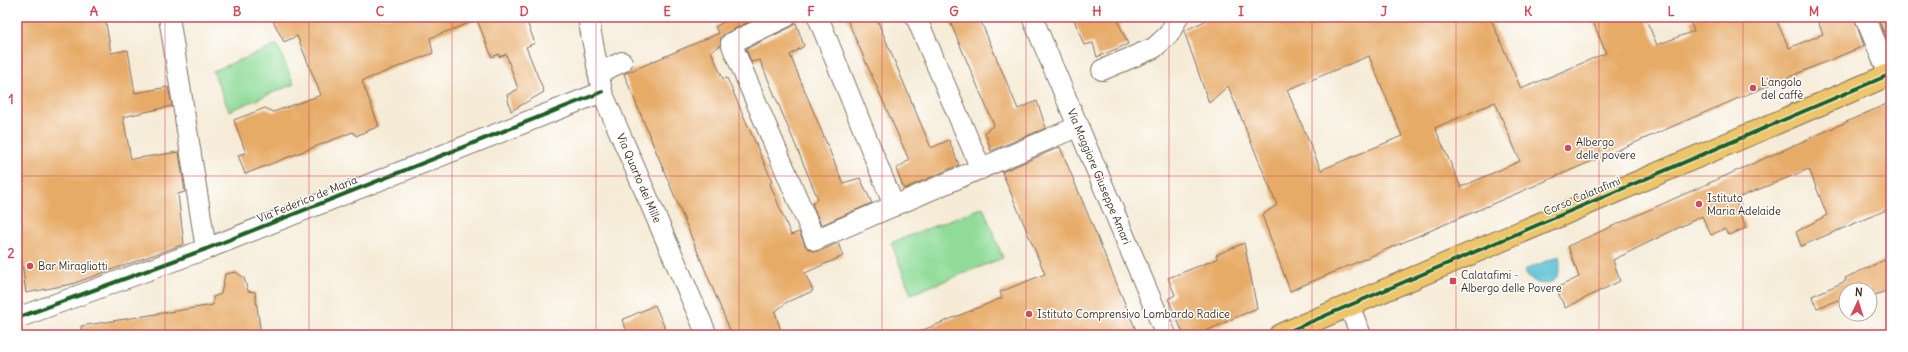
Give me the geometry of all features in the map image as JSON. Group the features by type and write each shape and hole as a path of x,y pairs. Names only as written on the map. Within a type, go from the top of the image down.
{"main road":[{"name":"Corso Calatafimi","path":"1280,335 1890,74"}],"street":[{"path":"169,17 206,250"},
{"name":"Via Quarto dei Mille","path":"588,17 602,92 707,335"},
{"path":"786,17 731,43 815,240 1079,126"},
{"path":"818,17 894,206"},
{"path":"916,17 981,169"},
{"name":"Via Maggiore Giuseppe Amari","path":"1032,17 1166,335"},
{"path":"1102,70 1154,48 1169,34 1178,17"},
{"path":"1865,17 1890,74"},
{"path":"598,72 622,62"},
{"name":"Via Federico de Maria","path":"17,318 206,250 602,92"},
{"path":"1349,306 1361,335"}],"green space":[{"path":"277,45 294,84 229,111 213,71"},
{"path":"983,207 1003,258 911,294 891,243"}],"water":[{"path":"1559,256 1560,266 1558,274 1555,279 1549,283 1543,284 1536,282 1530,278 1524,270"}],"building":[{"path":"17,17 105,17 111,53 128,50 135,93 168,87 172,106 123,117 131,159 179,152 185,192 178,194 184,244 72,284 26,293 17,225"},
{"path":"271,17 525,17 535,43 526,47 544,92 511,111 507,95 518,89 506,54 499,57 499,54 492,57 477,20 430,38 433,53 362,81 379,126 356,136 353,132 245,174 238,155 246,153 234,120 265,108 273,112 321,95 297,36 284,42"},
{"path":"732,17 759,17 726,33 721,37 720,46 711,51 723,79 727,78 772,181 770,184 791,235 799,232 805,245 808,249 813,251 820,251 838,243 843,256 805,273 813,291 787,302 775,312 782,335 732,335 624,74 719,33 715,27"},
{"path":"846,17 876,17 931,148 949,140 959,165 904,189 896,169 909,160"},
{"path":"948,17 979,17 1018,109 1037,101 1046,128 991,151 985,132 994,125"},
{"path":"1073,17 1116,17 1128,44 1097,57 1093,43 1084,45"},
{"name":"Albergo delle povere","path":"1213,17 1490,17 1521,89 1606,53 1591,17 1645,17 1657,45 1694,31 1690,21 1700,17 1774,17 1789,48 1823,34 1816,17 1854,17 1864,46 1748,94 1290,291 1262,215 1277,205 1228,86 1209,103 1184,31","holes":["1369,56 1402,136 1321,170 1287,90","1495,102 1520,161 1461,187 1435,128"]},
{"path":"1877,17 1891,17 1891,35 1886,37"},
{"path":"796,23 804,46 790,55 843,183 860,178 872,203 821,225 812,204 818,199 760,60 751,62 746,49 791,27"},
{"name":"Istituto Maria Adelaide","path":"1891,102 1891,208 1801,246 1796,232 1827,215 1809,169 1735,199 1746,228 1729,235 1724,229 1711,235 1702,216 1613,260 1620,281 1565,308 1556,288 1579,277 1568,246"},
{"path":"1060,147 1138,335 911,335 1002,298 1000,292 1045,274 1002,172"},
{"path":"1244,243 1257,308 1197,335 1184,335 1168,299 1175,295 1168,278 1217,259 1216,255"},
{"path":"1891,257 1891,289 1878,294 1878,282 1844,282 1846,281 1845,278"},
{"path":"236,272 244,278 248,291 255,292 261,335 82,335 81,326 213,305 213,297 221,294 225,274"},
{"path":"1838,285 1838,300 1817,308 1812,296"},
{"path":"655,305 668,335 629,335 622,320"}],"cycle path":[{"path":"1280,335 1891,74"},
{"path":"17,318 206,249 602,92"}],"place":[{"name":"L'angolo del caffè","path":"1753,88"},
{"name":"Albergo delle povere","path":"1568,148"},
{"name":"Istituto Maria Adelaide","path":"1699,204"},
{"name":"Bar Miragliotti","path":"30,266"},
{"name":"Calatafimi - Albergo delle Povere","path":"1453,281"},
{"name":"Istituto Comprensivo Lombardo Radice","path":"1029,314"}]}
